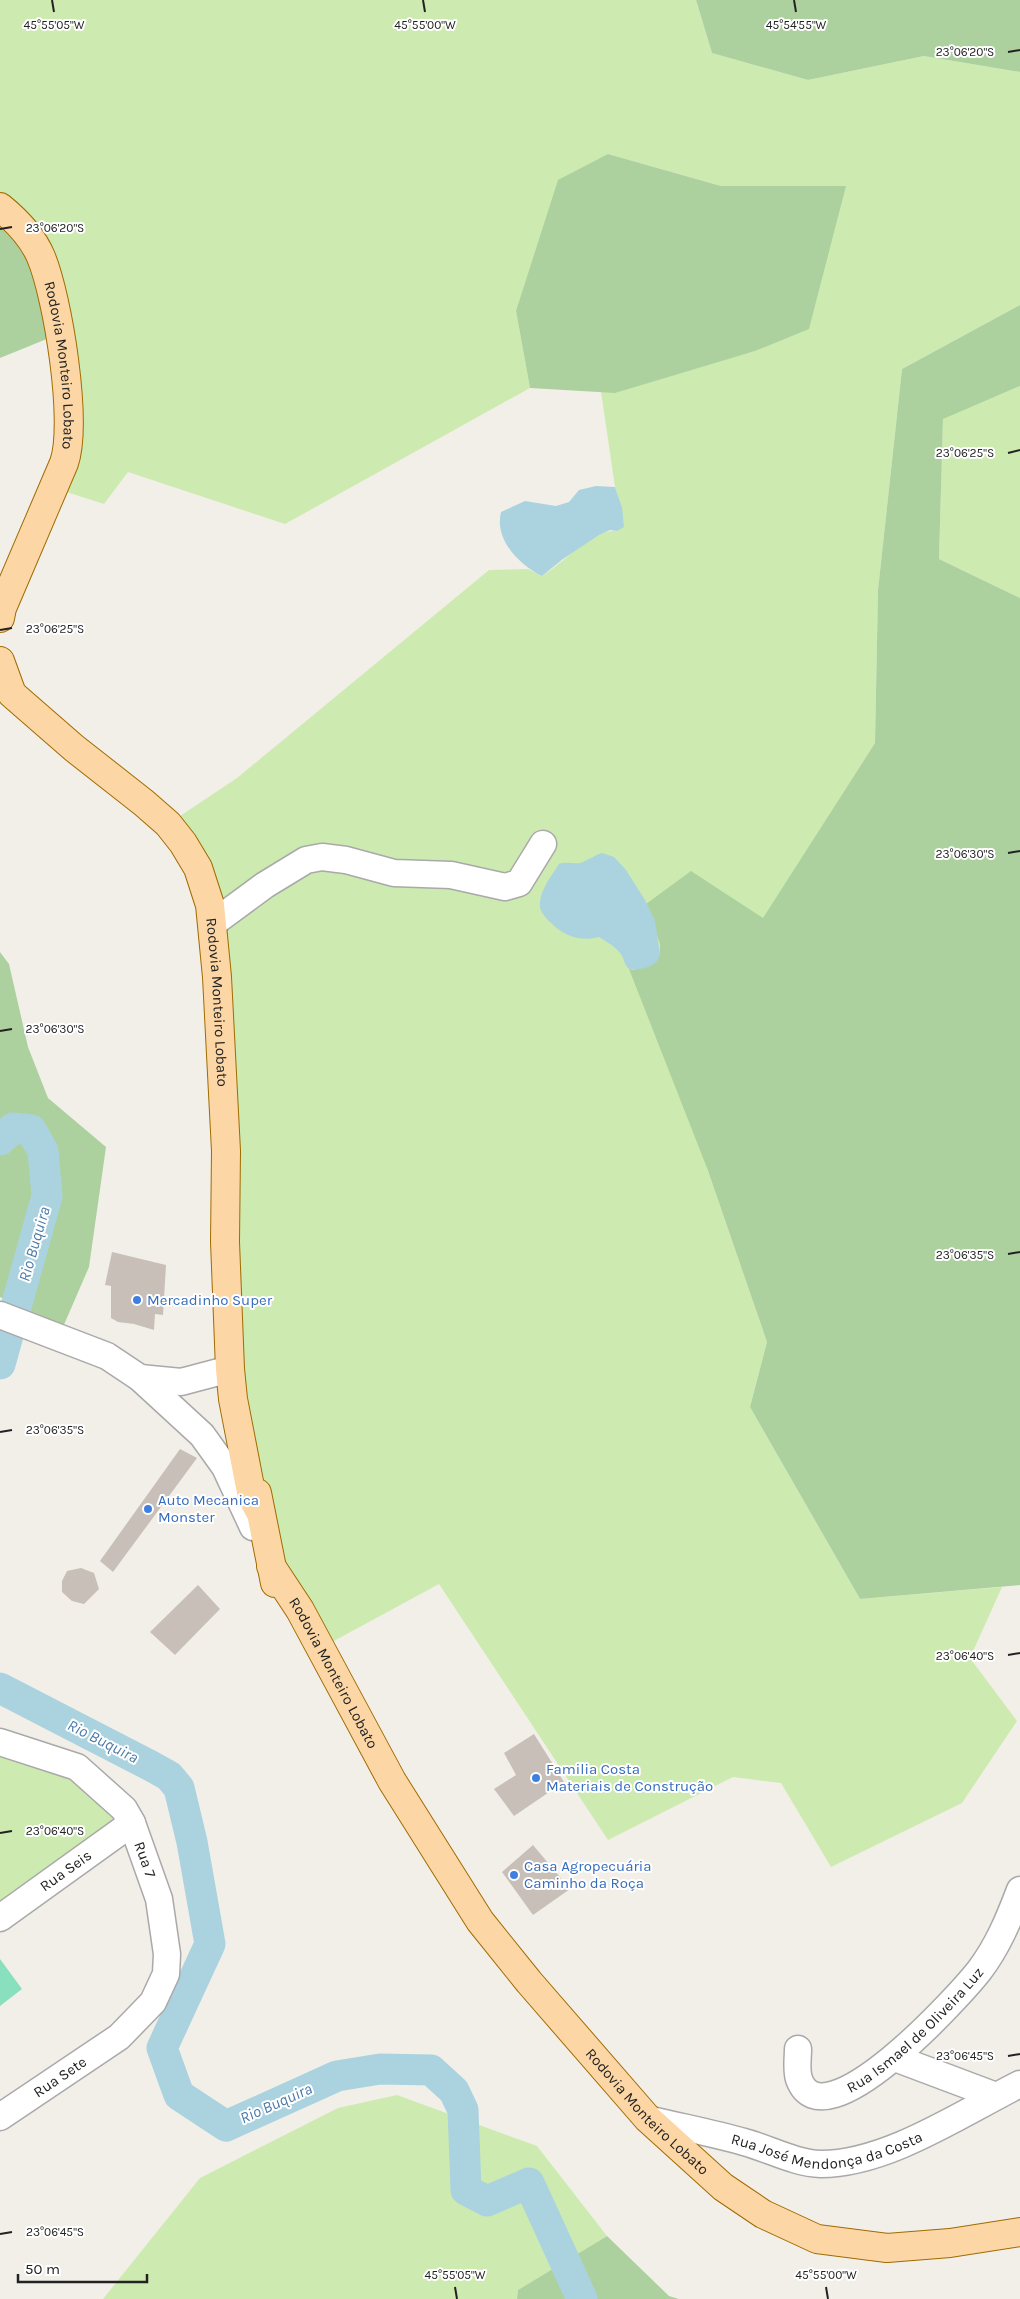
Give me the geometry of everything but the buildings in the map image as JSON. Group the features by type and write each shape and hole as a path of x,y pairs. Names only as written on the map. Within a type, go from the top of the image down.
{"main road":[{"name":"Rodovia Monteiro Lobato","path":"0,207 35,246 52,292 60,334 69,409 69,438 68,451 64,463 2,608 0,618"},
{"name":"Rodovia Monteiro Lobato","path":"0,661 12,694 74,748 168,824 183,843 198,868 210,905 217,977 226,1152 225,1242 230,1369 252,1496 259,1510 271,1566 300,1610 392,1781 480,1921 529,1982 648,2119 723,2187 763,2214 817,2239 887,2248 950,2243 1020,2232"}],"street":[{"path":"212,924 264,885 306,860 322,857 346,860 394,873 451,875 505,887 520,884 543,844"},
{"path":"0,1315 57,1339 107,1356 140,1378 202,1435 225,1467 271,1566"},
{"path":"140,1378 181,1382 230,1369"},
{"name":"Rua 7","path":"0,1742 76,1767 124,1809 132,1823 159,1899 167,1954 166,1974 153,2002 119,2037"},
{"name":"Rua Seis","path":"0,1918 132,1823"},
{"name":"Rua Ismael de Oliveira Luz","path":"798,2049 799,2078 804,2087 814,2096 830,2095 854,2085 895,2058 950,2004 979,1970 1000,1940 1020,1890"},
{"name":"Rua Sete","path":"0,2117 119,2037"},
{"path":"895,2058 996,2096"},
{"name":"Rua José Mendonça da Costa","path":"648,2119 744,2142 792,2159 819,2164 851,2162 934,2130 1020,2084"}],"green space":[{"path":"0,0 696,0 712,53 808,80 924,56 1020,72 1020,305 902,369 878,590 875,743 763,919 707,1168 767,1342 750,1407 860,1599 1002,1587 970,1658 1017,1721 962,1803 831,1867 781,1783 733,1777 608,1840 439,1584 321,1648 271,1566 239,1429 210,905 168,824 237,778 489,570 528,569 542,576 578,548 599,535 608,531 617,531 622,507 615,487 601,392 755,351 845,186 721,186 608,154 516,311 530,388 285,524 128,472 104,504 54,488 59,334 0,208"},
{"path":"696,0 1020,0 1020,72 924,56 808,80 712,53"},
{"path":"608,154 721,186 846,186 809,329 755,351 615,393 530,388 516,311 558,180"},
{"path":"0,207 21,228 59,334 0,358"},
{"path":"1020,305 1020,386 943,419 939,559 1020,598 1020,1585 860,1599 750,1407 767,1342 707,1168 629,969 634,970 660,954 660,944 646,904 691,871 763,918 875,743 878,590 902,369"},
{"path":"1020,386 1020,598 939,559 943,418"},
{"path":"0,952 9,964 28,1047 48,1098 106,1147 89,1267 63,1327 0,1297"},
{"path":"0,1750 76,1779 122,1821 0,1908"},
{"path":"0,1959 22,1989 0,2006"},
{"path":"397,2095 537,2146 607,2236 518,2290 517,2299 103,2299 200,2178 338,2108"},
{"path":"607,2236 669,2296 679,2299 517,2299 518,2290"}],"water":[{"path":"596,486 615,487 622,507 624,527 617,531 610,530 599,535 563,559 542,576 525,565 505,542 501,532 501,512 525,501 556,506 569,502 579,490"},
{"path":"602,853 614,857 626,870 645,900 655,921 660,954 656,962 648,967 629,969 619,952 609,943 599,937 585,939 573,937 561,931 550,922 541,910 540,900 544,889 559,864 581,863"}],"waterway":[{"name":"Rio Buquira","path":"0,1140 13,1128 31,1130 43,1151 47,1196 0,1364"},
{"name":"Rio Buquira","path":"0,1688 169,1776 179,1788 192,1842 210,1944 162,2048 179,2095 226,2126 337,2076 380,2069 431,2070 454,2091 463,2110 466,2190 487,2201 529,2183 582,2299"}],"place":[{"name":"Mercadinho Super","path":"137,1300"},
{"name":"Auto Mecanica Monster","path":"148,1509"},
{"name":"Familia Costa Materiais de Construção","path":"536,1778"},
{"name":"Casa Agropecuária Caminho da Roça","path":"514,1875"}]}
